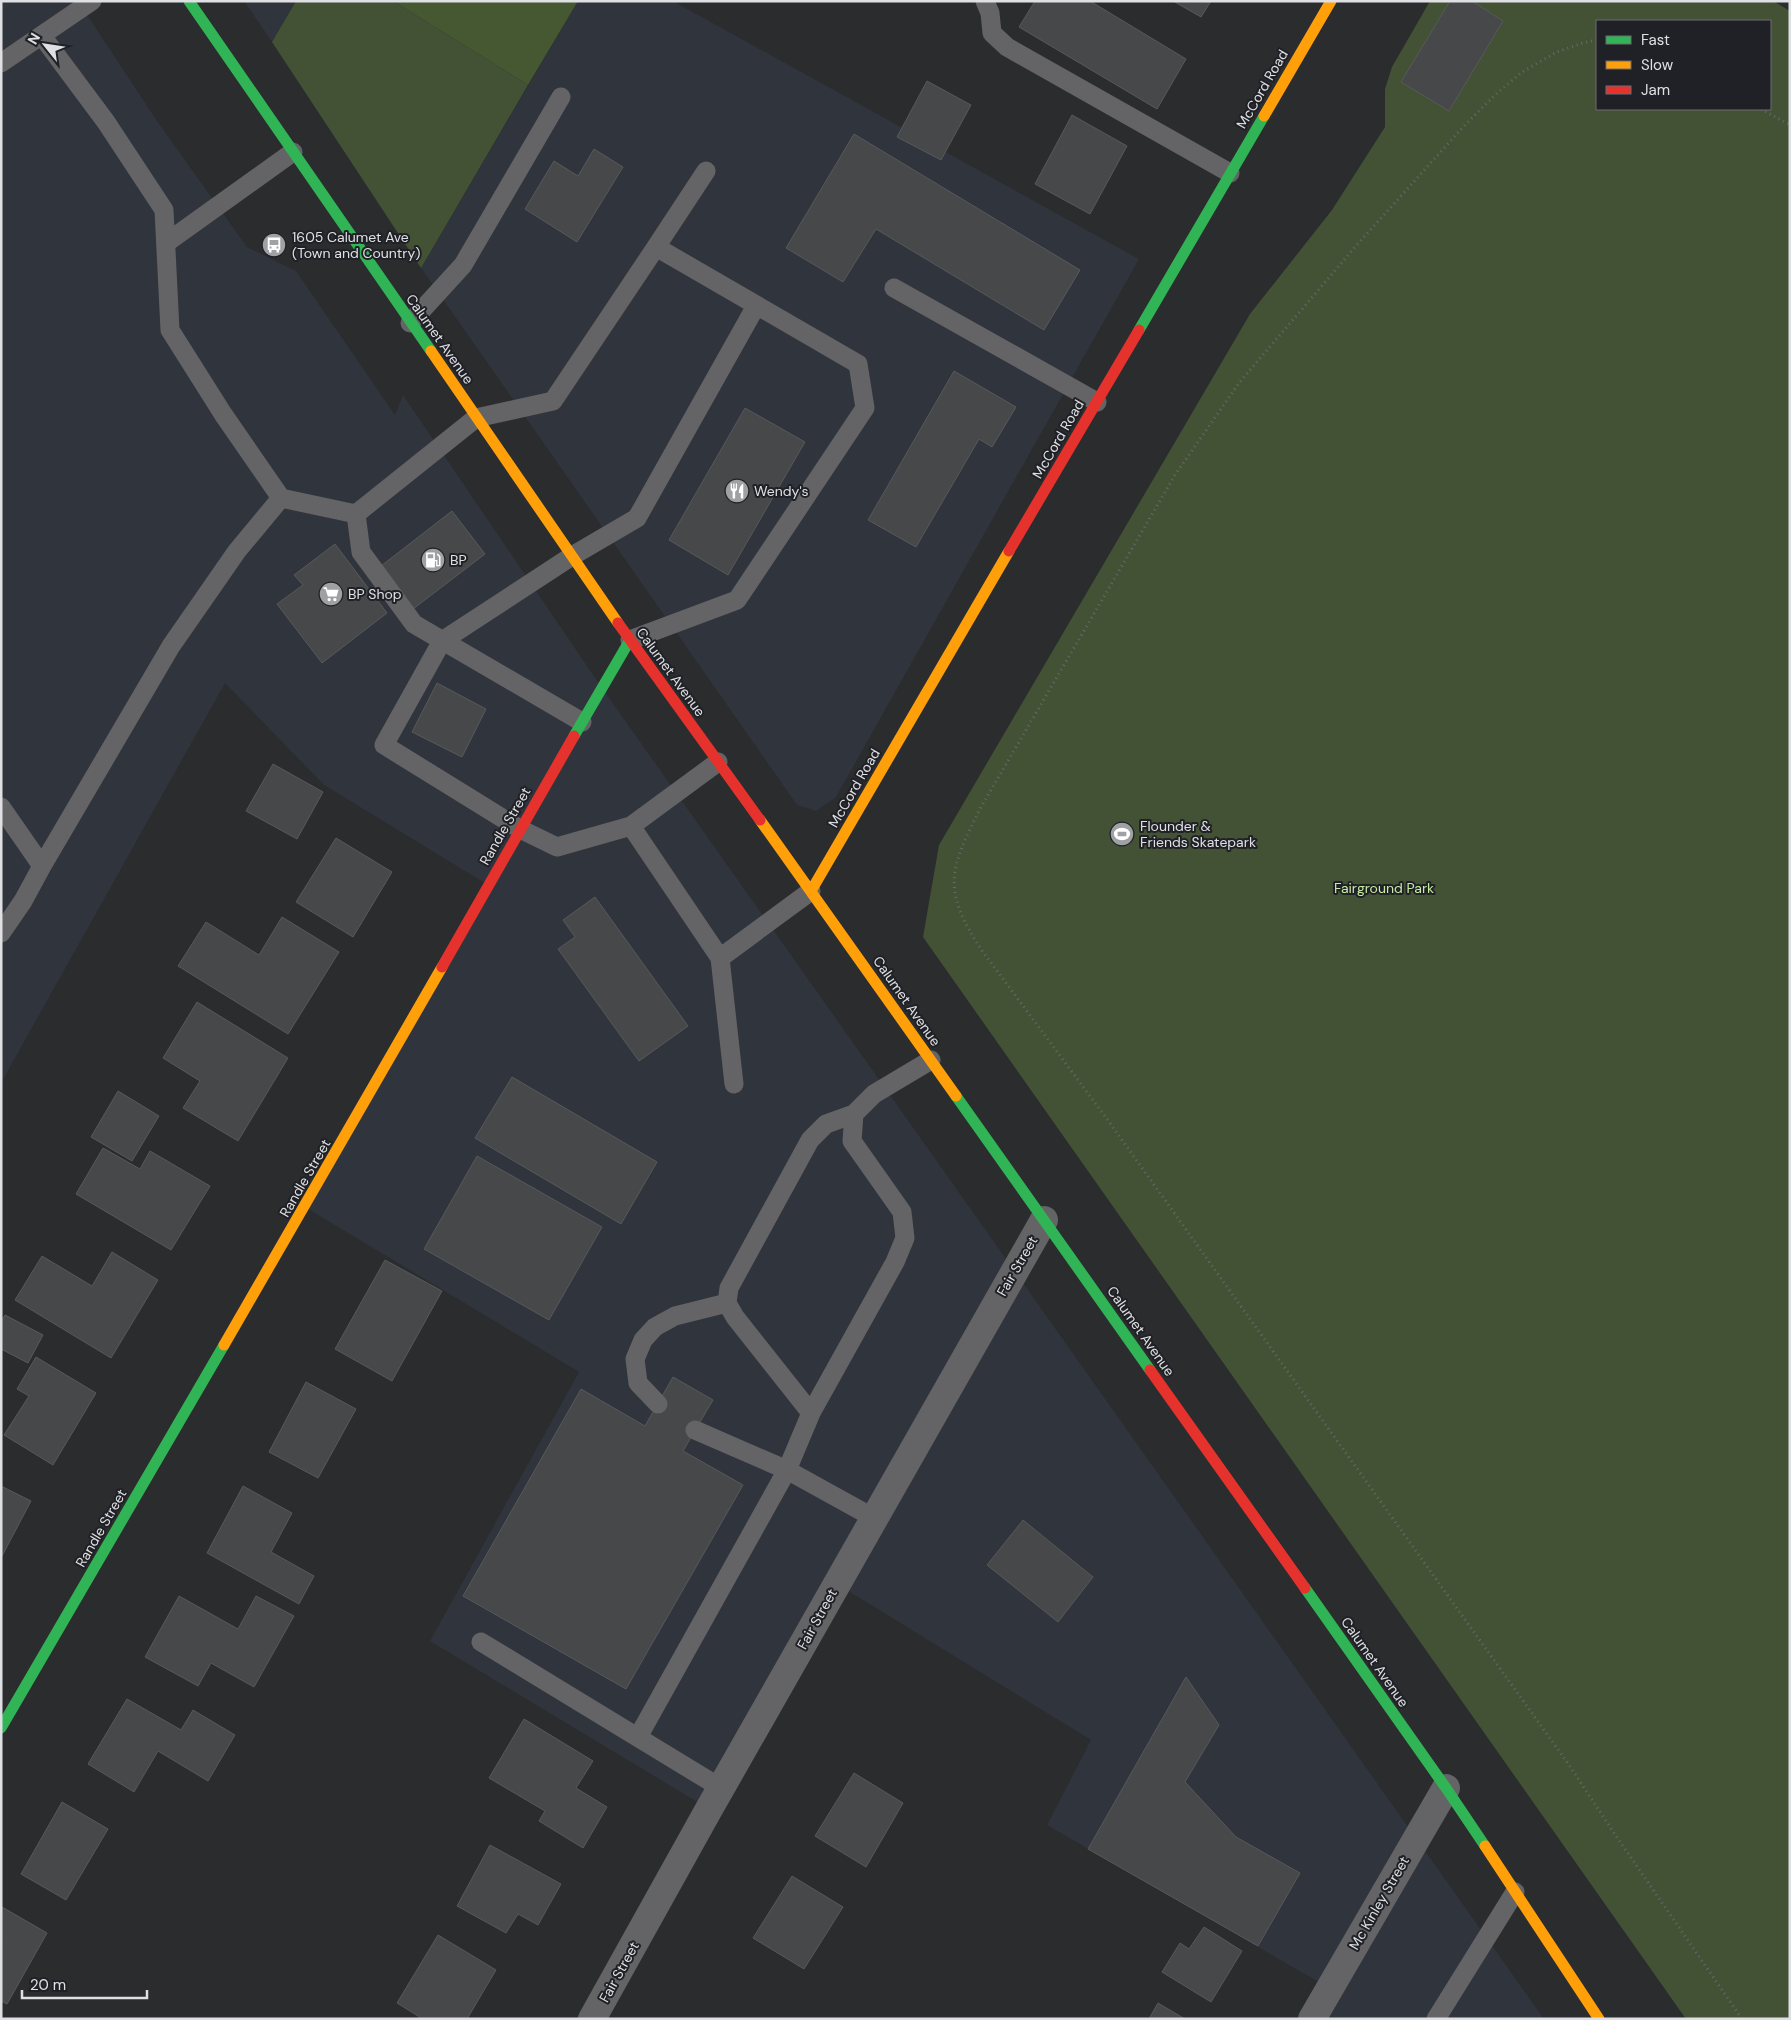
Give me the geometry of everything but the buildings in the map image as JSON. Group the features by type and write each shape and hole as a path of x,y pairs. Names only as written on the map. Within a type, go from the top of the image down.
{"main road":[{"name":"Calumet Avenue","path":"189,1 630,640 811,890 1446,1788 1599,2019"},
{"name":"McCord Road","path":"811,890 1331,1"},
{"name":"Randle Street","path":"1,1728 305,1207 630,640"}],"street":[{"name":"Fair Street","path":"592,2019 1044,1220"},
{"name":"Mc Kinley Street","path":"1312,2019 1446,1788"}],"lane":[{"path":"1,63 92,1"},
{"path":"985,1 990,13 992,33 1007,47 1230,173"},
{"path":"42,36 106,122 164,210 170,330 224,414 281,498 356,514"},
{"path":"410,323 464,265 560,97"},
{"path":"166,243 293,152"},
{"path":"356,514 476,418 554,401 706,171"},
{"path":"630,640 737,600 865,408 858,364 656,248"},
{"path":"894,288 1097,402"},
{"path":"718,762 631,826 557,847 520,829 384,745 442,641 572,556 637,518 756,306"},
{"path":"1,933 23,901 171,646 237,551 281,498"},
{"path":"356,514 361,552 414,624 582,722"},
{"path":"1,807 42,866"},
{"path":"631,826 720,958 734,1084"},
{"path":"720,958 811,890"},
{"path":"811,1412 735,1317 727,1303 729,1288 810,1140 826,1124 854,1114 874,1094 931,1060"},
{"path":"638,1737 786,1470 811,1412 895,1262 905,1238 902,1212 852,1141 854,1114"},
{"path":"658,1404 638,1383 636,1359 643,1340 655,1327 675,1316 727,1303"},
{"path":"695,1430 786,1470 874,1518"},
{"path":"481,1642 722,1788"},
{"path":"1436,2019 1515,1892"}],"path":[{"path":"1596,40 1557,52 1522,72 1495,94 1355,247 1239,383 1175,475 981,806 961,847 954,874 956,900 966,926 983,952 1130,1151 1569,1765 1614,1834 1742,2019"},
{"path":"1763,110 1790,125"}],"shaded area":[{"path":"1,1 78,1 157,121 247,247 296,271 395,415 403,395 602,688 1544,2019 1312,2019 1329,1988 1047,1825 1091,1740 837,1584 709,1809 430,1641 579,1372 305,1207 488,885 324,785 225,683 1,1083"},
{"path":"244,1 296,1 272,42"},
{"path":"578,1 673,1 1139,259 836,797 816,811 797,805 421,268"}],"green space":[{"path":"296,1 393,1 528,85 421,268 272,42"},
{"path":"393,1 578,1 528,85"},
{"name":"Fairground Park","path":"1430,1 1773,1 1790,11 1790,2019 1686,2019 923,937 939,845 1250,314 1332,210 1385,127 1385,89 1392,67"}],"traffic: fast":[{"path":"189,1 431,351"},
{"path":"1139,330 1264,116"},
{"path":"574,736 630,640"},
{"path":"956,1096 1150,1370"},
{"path":"1,1728 224,1345"},
{"path":"1305,1588 1485,1846"}],"traffic: slow":[{"path":"1264,116 1331,1"},
{"path":"431,351 618,623"},
{"path":"811,891 1009,551"},
{"path":"760,820 956,1096"},
{"path":"224,1345 442,967"},
{"path":"1485,1846 1599,2019"}],"traffic: jam":[{"path":"1009,551 1139,330"},
{"path":"618,623 760,820"},
{"path":"442,967 574,736"},
{"path":"1150,1370 1305,1588"}],"place":[{"name":"1605 Calumet Ave (Town and Country)","path":"274,245"},
{"name":"Wendy's","path":"737,491"},
{"name":"BP","path":"433,560"},
{"name":"BP Shop","path":"331,594"},
{"name":"Flounder & Friends Skatepark","path":"1122,834"}]}
